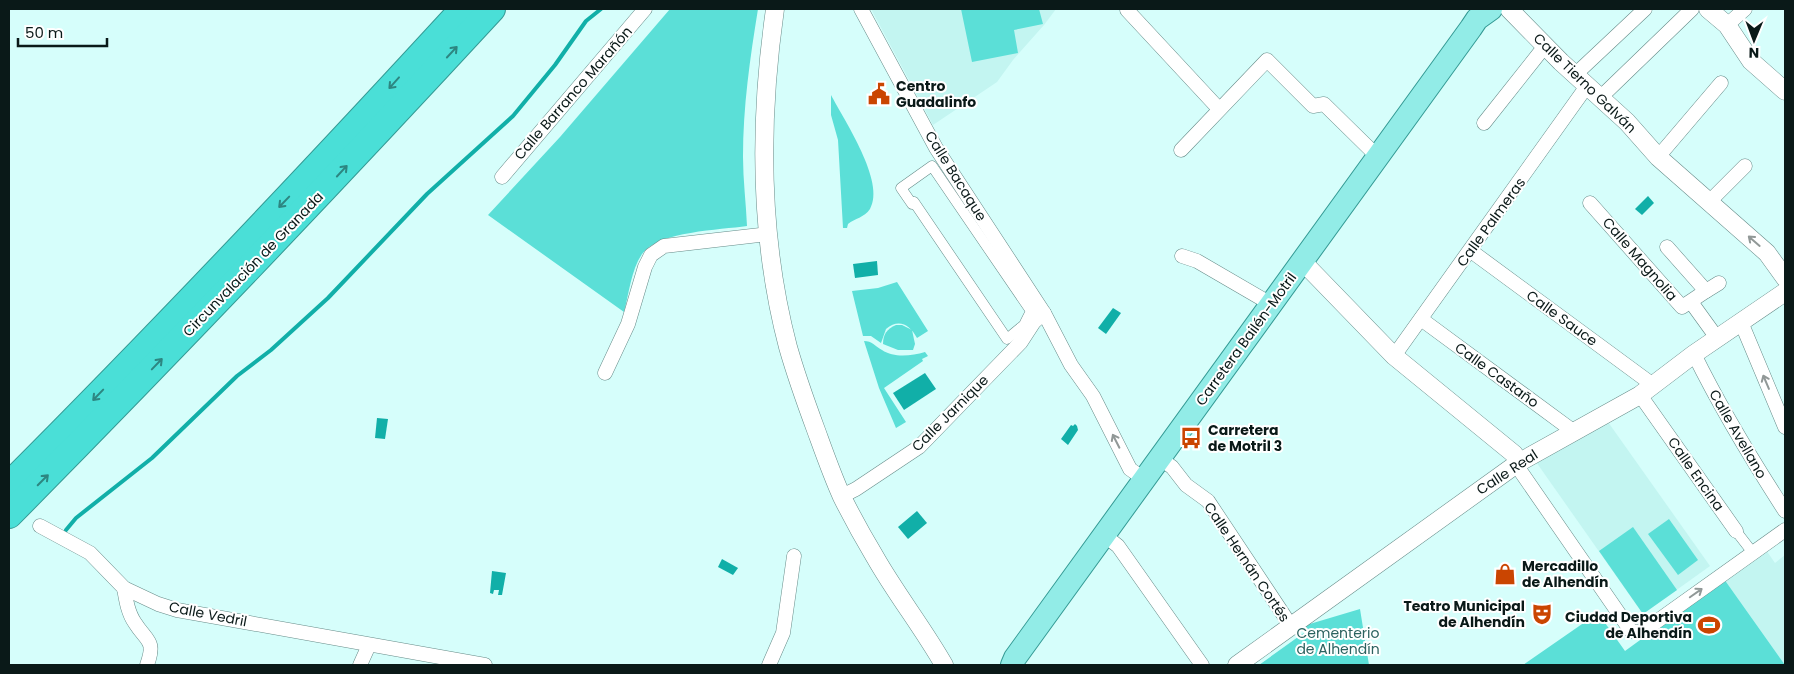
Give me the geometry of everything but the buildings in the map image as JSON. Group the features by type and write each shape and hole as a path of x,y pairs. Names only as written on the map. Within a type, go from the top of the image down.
{"highway":[{"name":"Circunvalación de Granada","path":"9,485 320,165 462,9"},
{"name":"Circunvalación de Granada","path":"9,515 343,171 492,9"}],"main road":[{"name":"Carretera Bailén-Motril","path":"1011,663 1378,157 1494,11"}],"street":[{"name":"Calle Barranco Marañón","path":"502,177 645,9"},
{"path":"776,9 770,48 764,148 765,197 773,269 788,346 801,390 842,496 875,557 944,665"},
{"name":"Calle Bacaque","path":"861,9 936,148 1044,313 1071,365 1093,396 1130,469 1144,479"},
{"name":"Calle Palmeras","path":"1394,356 1471,250 1583,79 1645,9"},
{"path":"1604,94 1692,9"},
{"path":"1708,9 1727,25 1751,60 1785,91"},
{"path":"1727,25 1745,9"},
{"path":"1127,10 1219,109"},
{"name":"Calle Tierno Galván","path":"1494,11 1545,46 1583,79 1627,122 1658,156 1767,253 1784,292"},
{"path":"1484,123 1545,46"},
{"path":"1181,150 1267,60 1313,106 1324,104 1378,157"},
{"path":"1658,156 1721,83"},
{"path":"932,166 1031,311 1024,325 1007,339 914,202 912,204 901,188 932,166"},
{"path":"1709,202 1745,166"},
{"name":"Calle Magnolia","path":"1590,203 1682,307 1719,283"},
{"path":"605,373 628,324 644,268 651,255 664,246 769,234"},
{"name":"Calle Magnolia","path":"1667,247 1706,291"},
{"name":"Calle Sauce","path":"1471,250 1647,390"},
{"path":"1182,256 1197,261 1272,304"},
{"path":"1302,261 1394,356 1514,454 1523,474 1631,631 1642,632 1785,530"},
{"name":"Calle Real","path":"1237,665 1518,463 1647,390 1694,354 1784,292"},
{"name":"Calle Magnolia","path":"1691,302 1717,338"},
{"name":"Calle Jarnique","path":"842,496 856,489 919,447 1021,342 1034,322 1044,313"},
{"name":"Calle Castaño","path":"1421,319 1573,431"},
{"path":"1741,322 1785,427"},
{"name":"Calle Avellano","path":"1694,354 1750,457 1785,511"},
{"name":"Calle Encina","path":"1647,390 1736,531 1753,553"},
{"name":"Calle Hernán Cortés","path":"1160,458 1172,467 1186,485 1208,501 1291,626"},
{"name":"Calle Vedril","path":"40,526 90,553 124,588 158,604 177,610 485,665"},
{"path":"1104,535 1118,546 1202,665"},
{"path":"769,665 784,633 794,556"},
{"path":"124,588 127,605 134,623 148,639 152,652 147,665"},
{"path":"360,665 369,645"}],"shaded area":[{"path":"871,9 1056,9 997,82 933,125"},
{"path":"1648,196 1654,203 1642,215 1635,209"},
{"path":"877,261 878,275 855,278 853,264"},
{"path":"1113,308 1121,313 1106,334 1098,328"},
{"path":"925,373 936,389 904,410 893,393"},
{"path":"377,418 388,419 385,439 375,438"},
{"path":"1608,422 1710,566 1643,614 1534,459"},
{"path":"1075,424 1078,430 1068,445 1061,439 1071,425"},
{"path":"917,511 927,523 908,539 898,527"},
{"path":"1766,550 1775,563 1785,555 1785,665 1724,579"},
{"path":"722,559 738,568 733,575 718,567"},
{"path":"492,571 506,573 502,595 498,595 499,590 494,590 493,594 490,593"}],"green space":[{"path":"670,9 758,9 750,64 743,138 747,226 676,236 650,246 642,254 635,267 624,312 488,215 560,137"},
{"path":"961,9 1039,9 1043,24 1014,30 1018,53 972,62"},
{"path":"831,95 861,151 872,183 873,197 870,209 848,224 847,228 843,228 838,140 831,115"},
{"path":"897,282 928,331 917,338 904,324 895,324 886,329 881,343 871,336 863,336 852,291 878,288"},
{"path":"896,325 902,325 912,330 915,344 913,350 898,350 883,344 886,332"},
{"path":"864,341 887,353 908,355 925,352 928,356 884,388 906,422 896,428 879,388"},
{"path":"1669,519 1698,560 1678,575 1648,534"},
{"path":"1633,527 1677,590 1643,614 1599,551"},
{"name":"Ciudad Deportiva de Alhendín","path":"1724,579 1785,665 1523,665 1598,613 1625,651"},
{"name":"Cementerio de Alhendín","path":"1360,609 1369,665 1259,665 1305,632 1303,626"}],"waterway":[{"path":"66,530 76,518 152,458 237,376 271,350 328,298 427,194 513,116 555,65 586,21 601,9"}],"place":[{"name":"Centro Guadalinfo","path":"879,94"},
{"name":"Carretera de Motril 3","path":"1191,438"},
{"name":"Mercadillo de Alhendín","path":"1505,574"},
{"name":"Teatro Municipal de Alhendín","path":"1542,614"},
{"name":"Ciudad Deportiva de Alhendín","path":"1709,625"}]}
